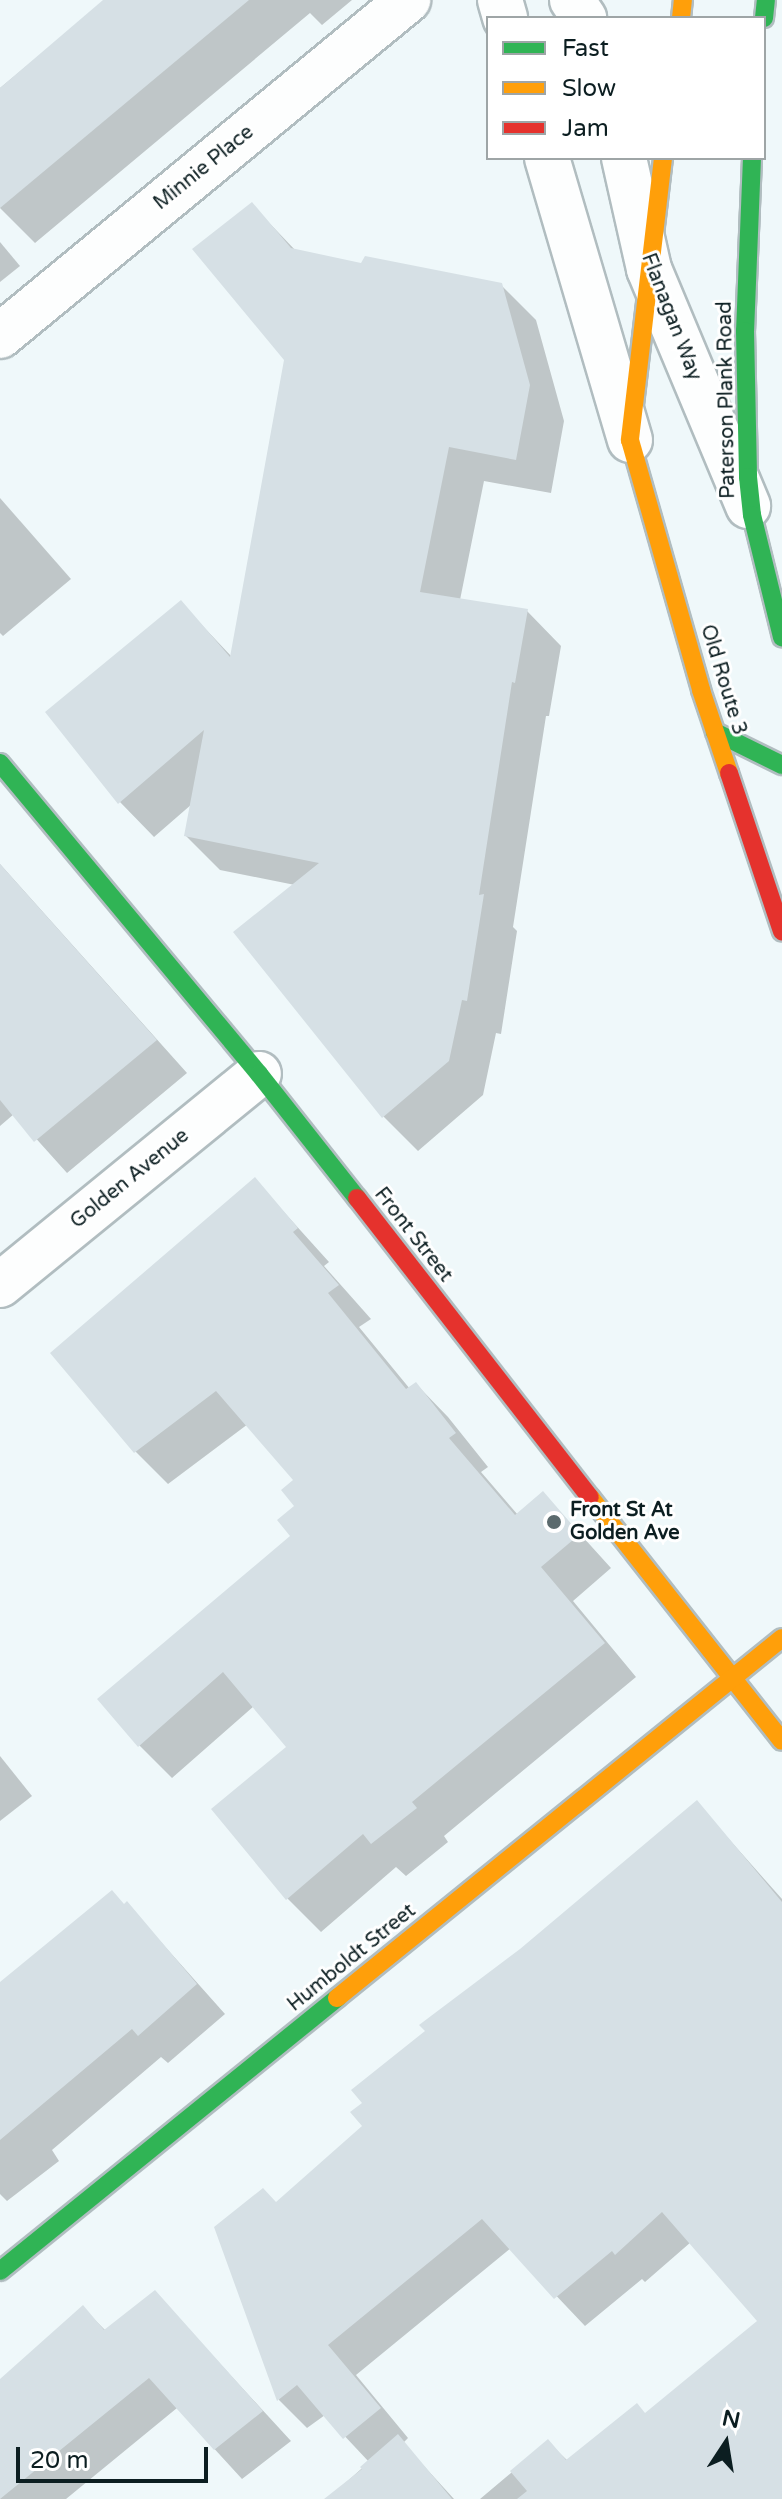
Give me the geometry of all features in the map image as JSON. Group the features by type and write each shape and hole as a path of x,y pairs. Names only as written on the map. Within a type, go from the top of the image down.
{"street":[{"name":"Minnie Place","path":"0,336 408,0"},
{"path":"548,160 630,440"},
{"name":"Flanagan Way","path":"624,160 649,269 752,515"},
{"path":"630,440 663,160"},
{"name":"Paterson Plank Road","path":"752,160 745,331 748,477 752,515 782,637"},
{"name":"Old Route 3","path":"630,440 715,732 782,931"},
{"path":"715,732 782,765"},
{"name":"Front Street","path":"0,763 259,1074 782,1741"},
{"name":"Golden Avenue","path":"0,1285 259,1074"},
{"name":"Humboldt Street","path":"0,2271 782,1638"},
{"path":"731,1679 769,1674"}],"building":[{"path":"103,0 249,0 0,208 0,88"},
{"path":"252,202 291,248 361,263 365,256 502,283 530,385 516,460 449,447 420,592 528,609 515,683 512,682 479,895 484,894 467,1001 462,1000 449,1061 382,1118 233,932 319,863 184,836 204,730 118,804 45,712 181,600 230,657 284,360 192,249"},
{"path":"0,864 157,1040 34,1142 0,1100"},
{"path":"255,1177 298,1228 293,1232 339,1285 328,1293 406,1389 416,1382 456,1433 449,1438 515,1515 543,1491 580,1534 541,1567 605,1643 412,1802 417,1808 371,1844 363,1834 286,1900 211,1809 286,1747 223,1672 138,1747 97,1699 290,1536 277,1520 294,1506 281,1490 293,1480 216,1391 134,1453 50,1353"},
{"path":"697,1800 782,1902 782,2499 517,2499 527,2491 510,2471 548,2439 566,2460 637,2403 645,2413 757,2321 662,2212 615,2255 612,2251 554,2299 482,2219 328,2345 381,2408 343,2439 297,2385 277,2401 214,2227 263,2188 276,2202 362,2126 350,2112 362,2103 351,2090 425,2031 419,2025 520,1949"},
{"path":"112,1890 124,1904 127,1901 197,1984 138,2036 132,2029 0,2140 0,1982"},
{"path":"155,2290 263,2411 214,2450 149,2378 0,2499 0,2379 83,2305 104,2330"},
{"path":"398,2434 452,2499 324,2499 362,2469 360,2467"}],"traffic: fast":[{"path":"764,16 766,0"},
{"path":"752,160 745,331 748,477 752,515 782,637"},
{"path":"715,732 782,765"},
{"path":"0,763 259,1074 357,1198"},
{"path":"0,2271 337,1998"}],"traffic: slow":[{"path":"681,16 683,0"},
{"path":"663,160 630,440 701,690 729,773"},
{"path":"590,1497 782,1741"},
{"path":"337,1998 782,1638"}],"traffic: jam":[{"path":"729,773 782,931"},
{"path":"357,1198 590,1497"}],"place":[{"name":"Front St At Golden Ave","path":"554,1522"}]}
